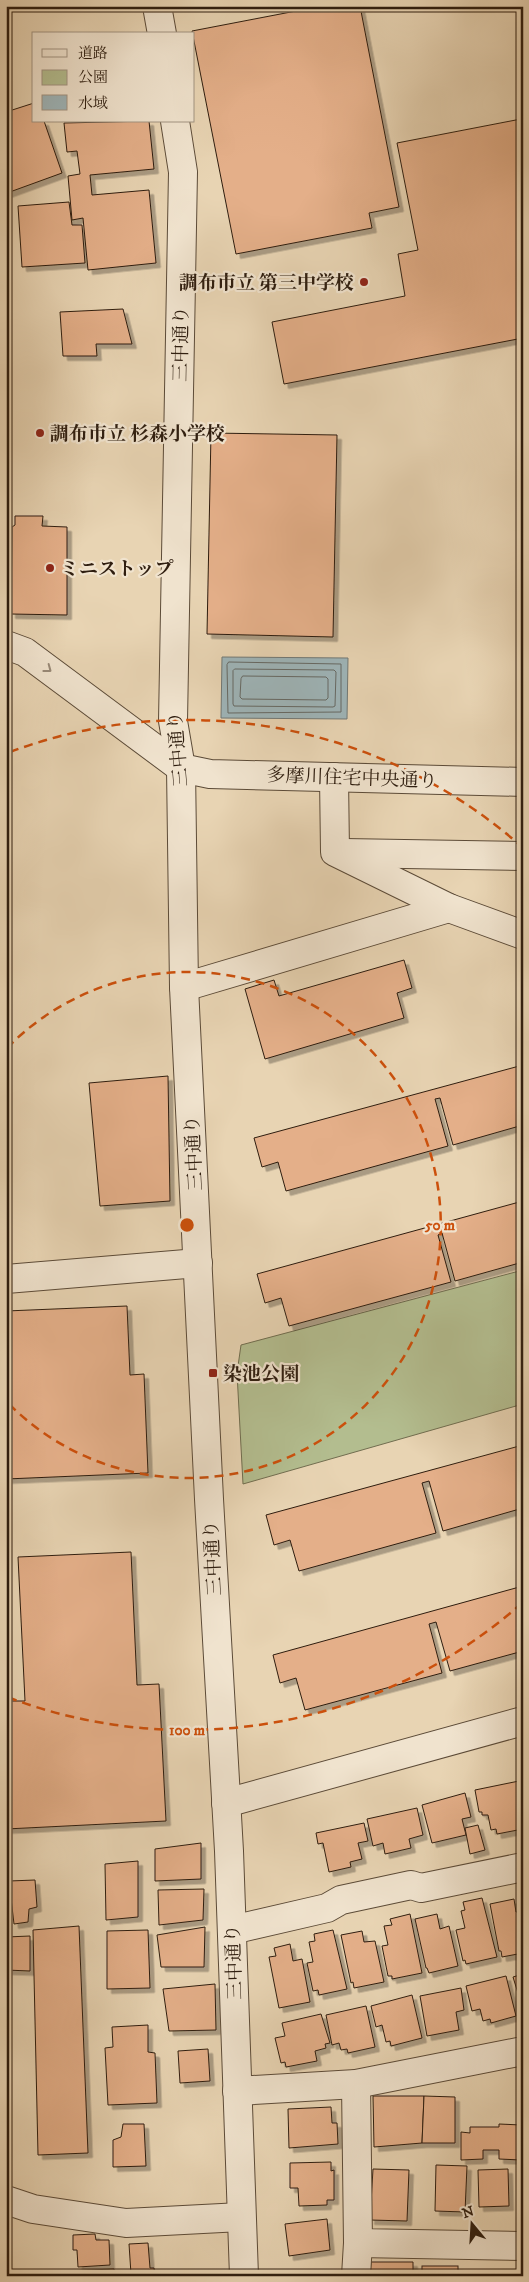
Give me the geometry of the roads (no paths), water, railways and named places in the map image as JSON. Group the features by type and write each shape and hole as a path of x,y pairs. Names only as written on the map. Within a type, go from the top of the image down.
{"street":[{"path":"158,6 162,32"},
{"name":"三中通り","path":"175,122 183,172 173,721 182,768 184,987 232,1930 244,2276"},
{"path":"6,645 25,652 182,768"},
{"name":"多摩川住宅中央通り","path":"182,768 210,774 523,782"},
{"path":"334,777 335,852"},
{"path":"335,852 523,856"},
{"path":"335,852 449,908 523,935"},
{"path":"184,987 449,908"},
{"path":"6,1279 198,1263"},
{"path":"226,1803 523,1720"},
{"path":"232,1930 327,1908 341,1900 411,1885 421,1888 523,1867"},
{"path":"237,2091 356,2084 523,2051"},
{"path":"356,2084 358,2243 356,2276"},
{"path":"6,2200 33,2209 126,2222 241,2218"},
{"path":"358,2243 523,2246"}],"water":[{"path":"222,657 348,658 347,719 221,718"}],"place":[{"name":"調布市立 第三中学校","path":"364,282"},
{"name":"調布市立 杉森小学校","path":"40,433"},
{"name":"ミニストップ","path":"50,568"},
{"name":"染池公園","path":"213,1373"}]}
